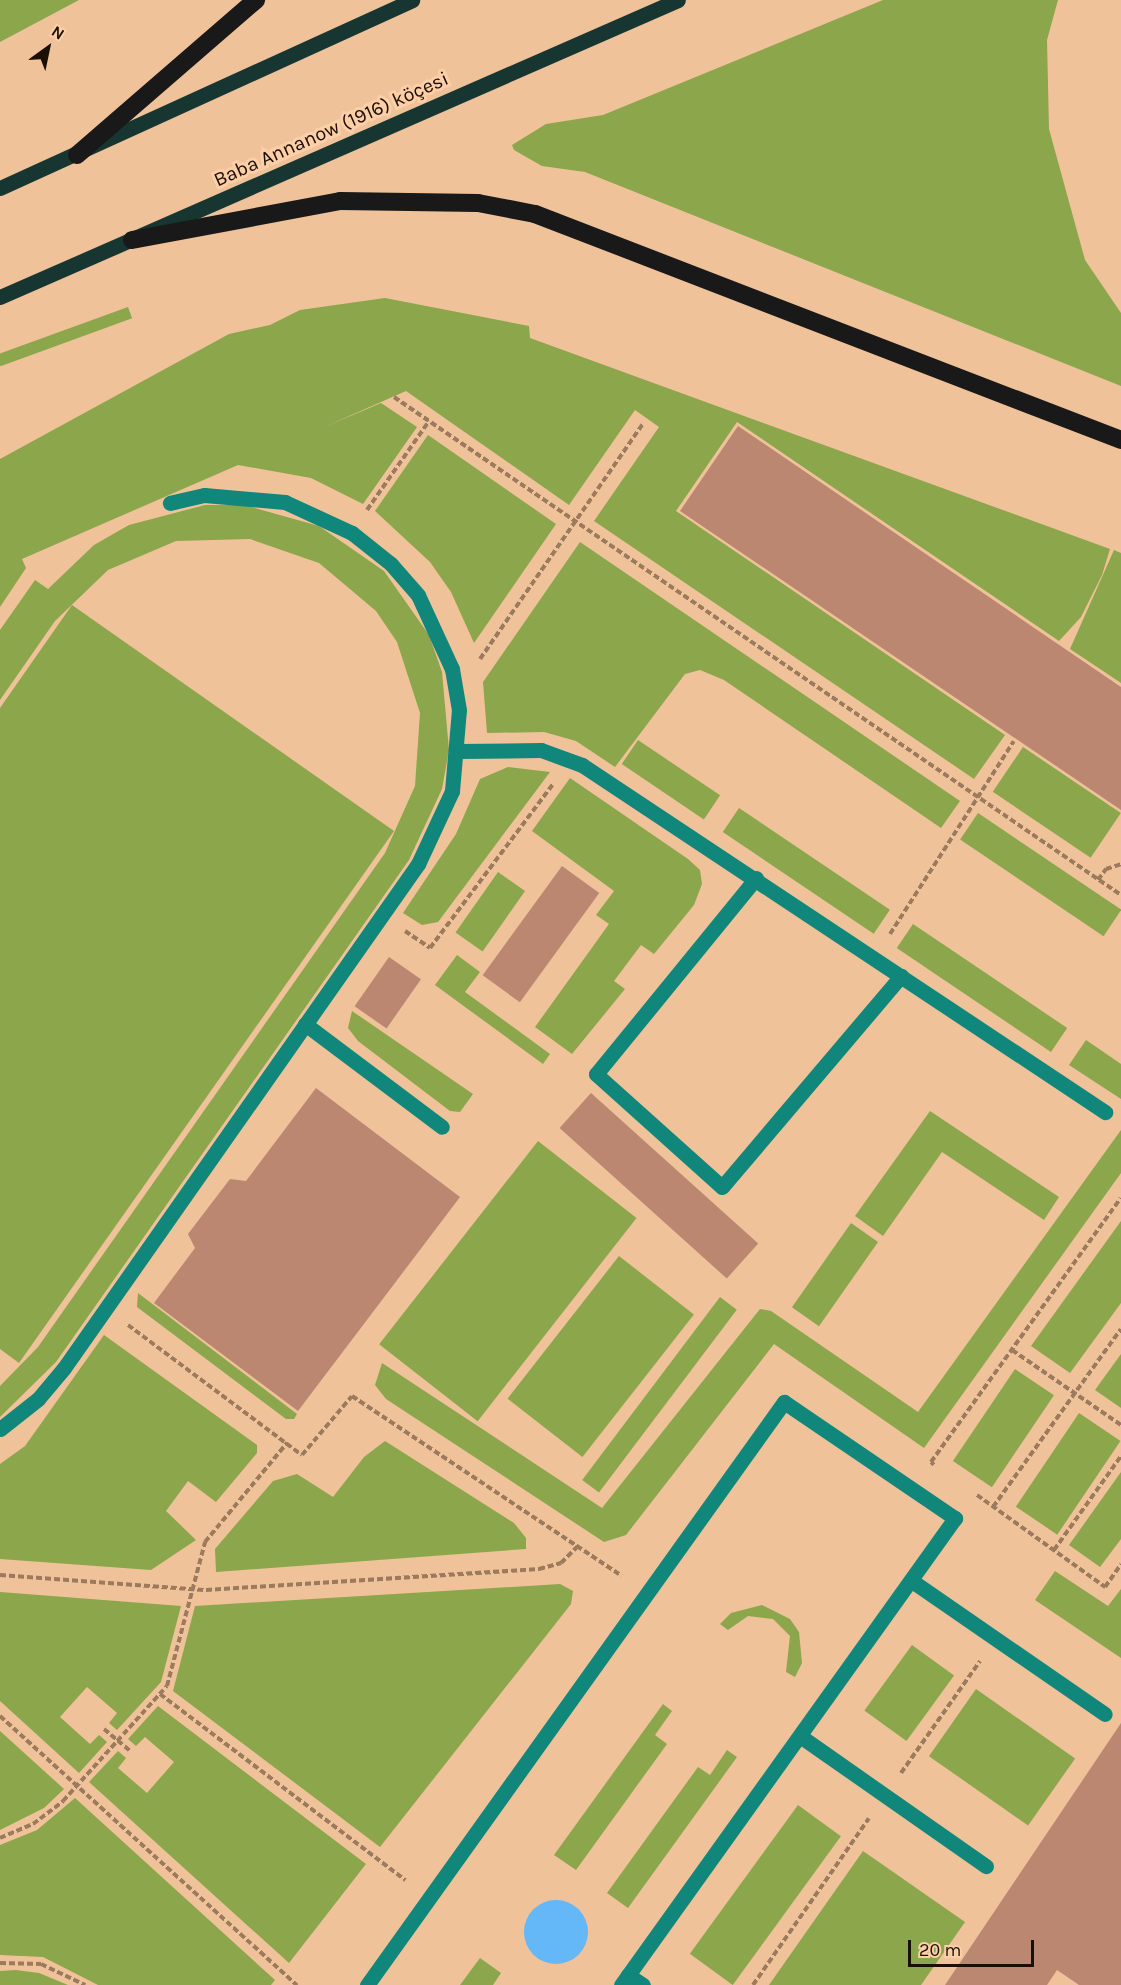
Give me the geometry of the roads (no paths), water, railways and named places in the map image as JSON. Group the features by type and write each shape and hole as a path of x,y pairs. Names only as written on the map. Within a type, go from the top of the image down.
{"highway":[{"path":"76,155 256,0"},
{"path":"132,240 340,201 478,203 535,214 1121,440"}],"main road":[{"path":"0,189 412,0"},
{"name":"Baba Annanow (1916) köçesi","path":"0,297 678,0"}],"lane":[{"path":"0,1428 38,1399 106,1308 382,915 438,830 459,751 452,669 418,595 391,564 352,532 285,502 245,495 204,495 170,503"},
{"path":"459,751 541,750 571,760 756,878 1105,1112"},
{"path":"756,878 596,1074 722,1186 901,976"},
{"path":"305,1024 442,1127"},
{"path":"367,1985 784,1402 955,1518 625,1980 643,1985"},
{"path":"912,1581 1105,1714"},
{"path":"800,1736 986,1866"}],"water":[{"path":"550,1900 562,1900 579,1909 586,1920 588,1932 586,1944 579,1955 562,1964 550,1964 538,1959 529,1950 524,1938 524,1926 529,1914 538,1905"}]}
